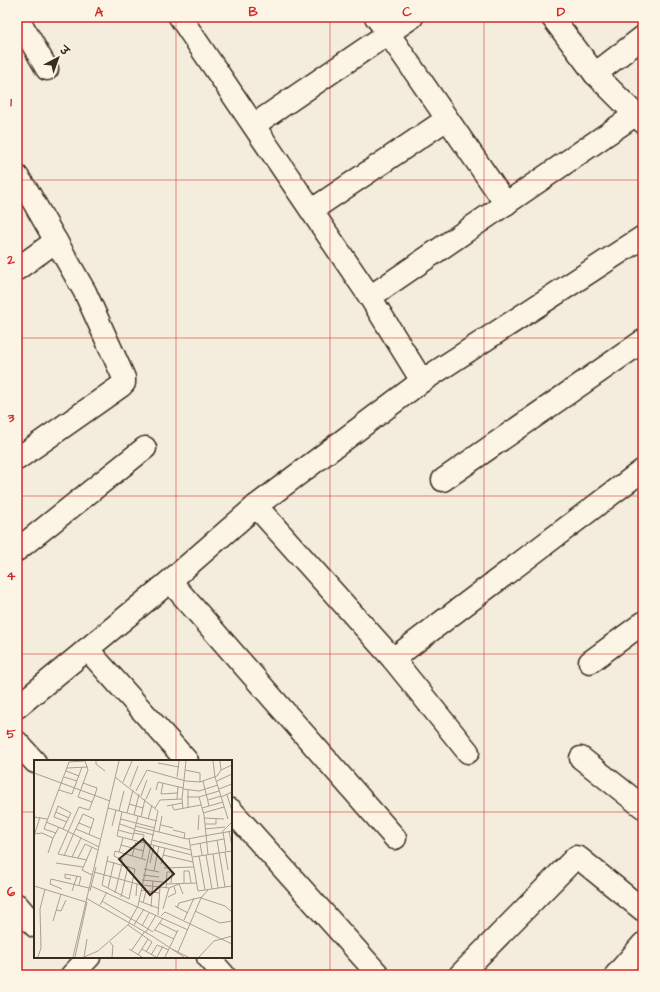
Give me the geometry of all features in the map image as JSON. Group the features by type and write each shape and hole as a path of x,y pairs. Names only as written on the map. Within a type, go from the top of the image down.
{"street":[{"path":"17,17 47,69"},
{"path":"180,17 370,297 422,381"},
{"path":"254,125 382,25 412,17"},
{"path":"370,297 506,204 639,118 595,74 552,17"},
{"path":"382,25 506,204"},
{"path":"595,74 643,37"},
{"path":"312,210 447,119"},
{"path":"17,176 28,192 85,292 124,382 121,386 17,459"},
{"path":"17,707 170,581 256,506 422,381 643,237"},
{"path":"17,268 56,241"},
{"path":"443,480 643,342"},
{"path":"17,550 145,448"},
{"path":"393,659 643,470"},
{"path":"256,506 393,659 468,752"},
{"path":"170,581 395,838"},
{"path":"590,662 643,623"},
{"path":"87,649 186,760"},
{"path":"17,742 34,761"},
{"path":"581,758 643,808"},
{"path":"232,814 378,974"},
{"path":"460,975 576,857 643,910"},
{"path":"17,905 34,925"},
{"path":"616,975 643,944"},
{"path":"209,958 224,975"}]}
